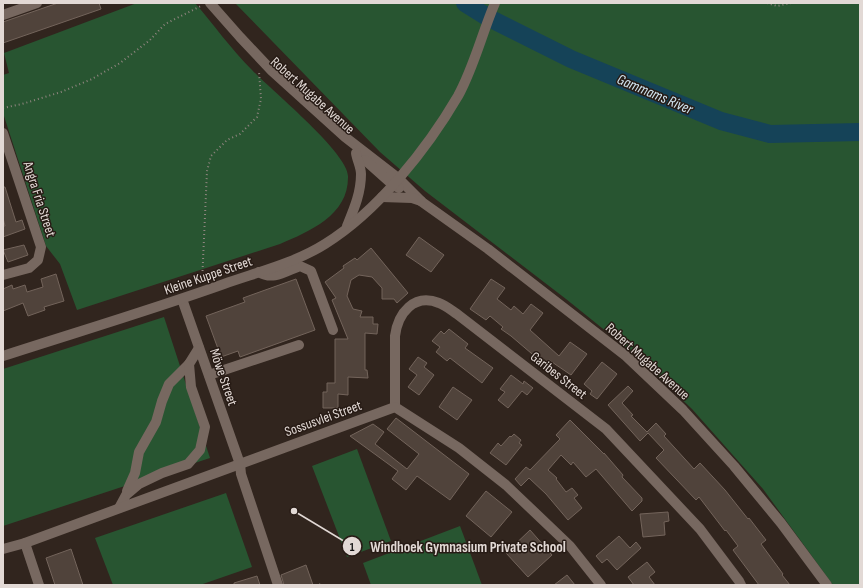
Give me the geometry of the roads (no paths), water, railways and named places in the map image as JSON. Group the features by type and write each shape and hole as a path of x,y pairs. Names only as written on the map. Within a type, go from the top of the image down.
{"street":[{"path":"3,15 17,6 37,3"},
{"name":"Kleine Kuppe Street","path":"3,356 182,299 259,272 326,244 347,228 382,197 396,182 432,136 458,95 476,54 494,3"},
{"name":"Robert Mugabe Avenue","path":"205,4 240,37 272,71 396,182"},
{"name":"Robert Mugabe Avenue","path":"205,4 226,31 312,117 356,153 488,249 626,356 683,410 734,466 781,523 827,585"},
{"name":"Angra Fria Street","path":"3,133 41,247 38,260 29,268 3,275"},
{"path":"347,228 357,201 360,186 361,173 356,153"},
{"path":"382,197 419,199"},
{"path":"259,272 265,276 274,276 300,266 311,271 333,330"},
{"name":"Möwe Street","path":"182,299 240,464 241,474 278,585"},
{"name":"Garibes Street","path":"395,407 396,325 404,312 413,302 429,300 440,303 457,314 606,429 700,529 739,580 741,585"},
{"path":"209,375 299,345"},
{"path":"119,508 136,473 139,452 156,422 162,400 170,384 189,364 199,348"},
{"path":"126,495 139,484 162,473 188,464 200,450 205,427 191,387 189,364"},
{"path":"395,407 459,448 506,485 570,546 601,585"},
{"name":"Sossusvlei Street","path":"3,549 24,543 395,407"},
{"path":"24,543 39,585"}],"waterway":[{"name":"Gammams River","path":"465,3 489,18 571,59 721,121 770,134 860,132"}],"place":[{"name":"Windhoek Gymnasium Private School","path":"294,511"}]}
